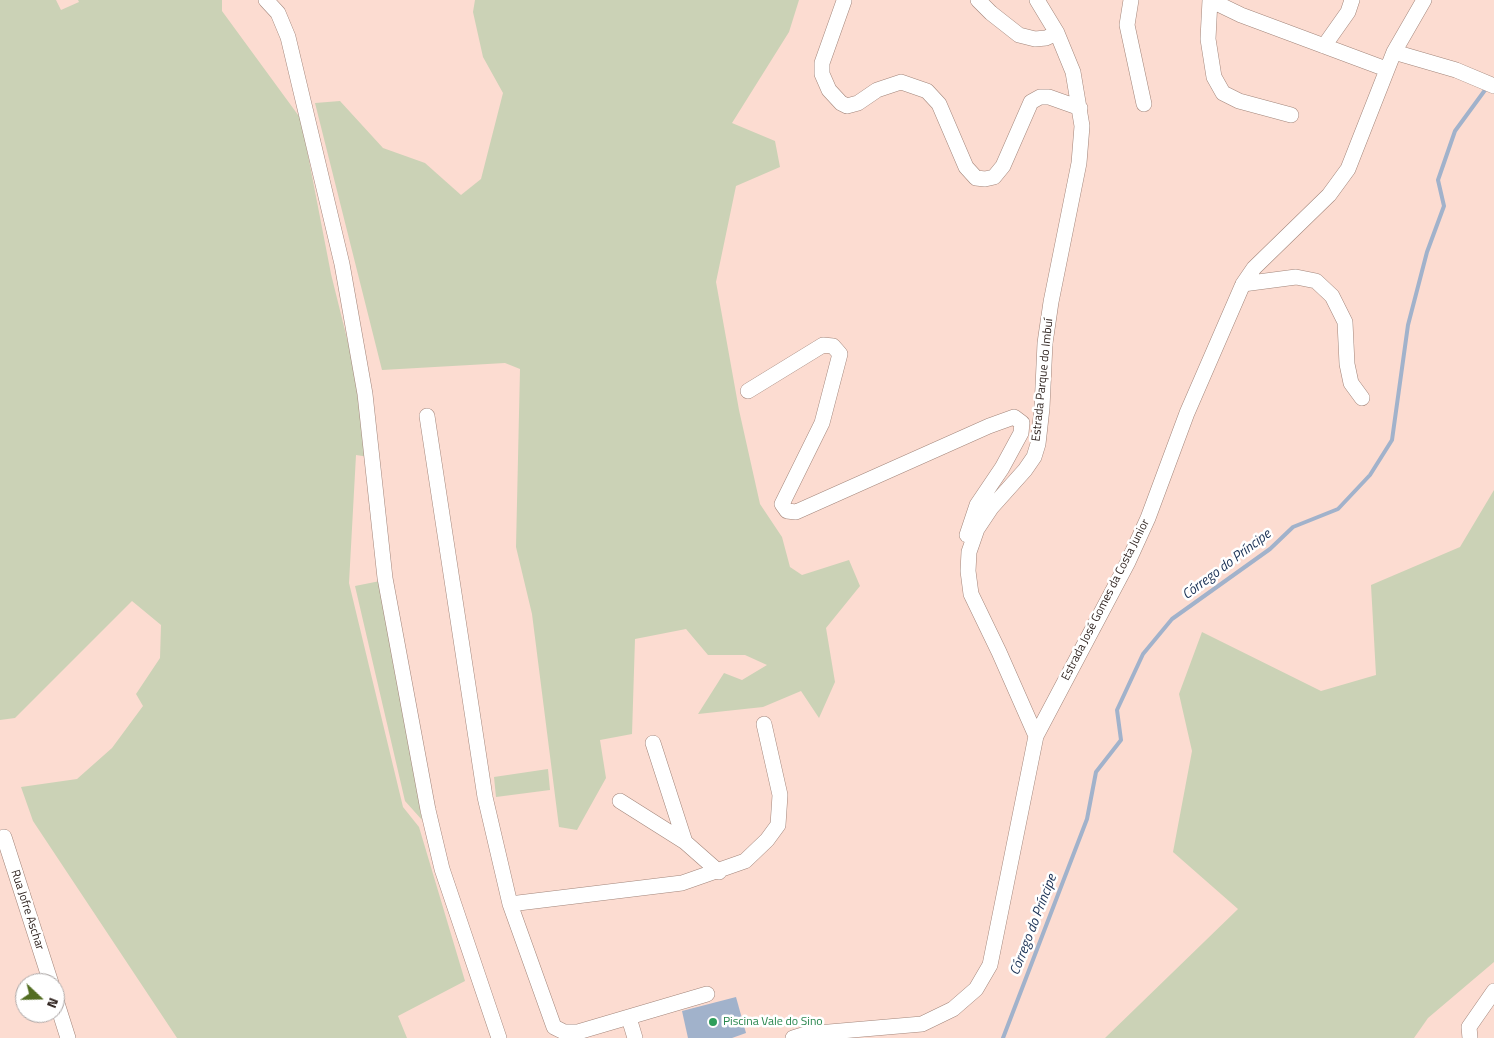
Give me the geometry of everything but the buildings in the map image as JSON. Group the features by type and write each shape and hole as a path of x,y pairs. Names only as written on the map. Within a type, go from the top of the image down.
{"street":[{"path":"266,0 278,13 288,38 342,264 365,394 385,578 428,810 442,869 499,1038"},
{"path":"978,0 1019,35 1041,39 1058,32"},
{"name":"Estrada Parque do Imbuí","path":"1036,736 971,594 968,571 969,552 976,529 991,508 1025,470 1034,457 1038,444 1042,408 1045,343 1051,302 1079,163 1082,126 1073,72 1058,32 1037,0"},
{"path":"1131,0 1127,25 1144,104"},
{"path":"1291,115 1239,101 1223,93 1214,77 1208,40 1210,0 1241,15 1386,69"},
{"path":"1324,46 1348,12 1352,0"},
{"name":"Estrada José Gomes da Costa Junior","path":"801,1037 922,1024 953,1009 976,989 990,965 1036,736 1128,562 1148,518 1187,413 1243,284 1254,268 1329,195 1340,180 1354,155 1386,69 1424,0"},
{"path":"844,1 822,63 822,74 829,90 841,103 847,106 858,103 878,90 901,82 927,91 939,104 966,167 976,178 986,179 994,177 1003,166 1031,102 1040,97 1049,97 1080,108"},
{"path":"1394,52 1476,77 1494,86"},
{"path":"1243,284 1296,277 1316,281 1332,296 1345,322 1347,364 1351,384 1362,398"},
{"path":"748,391 823,345 833,346 840,354 822,423 782,504 787,511 796,512 989,426 1014,418 1022,423 1021,433 1002,468 977,505 968,529 969,552"},
{"path":"427,416 485,797 510,904 554,1027 564,1032 578,1032 707,994"},
{"path":"510,904 682,883 719,872 745,861 767,840 778,824 780,796 764,724"},
{"path":"653,743 685,842"},
{"path":"620,802 685,842 719,872"},
{"name":"Rua Jofre Aschar","path":"4,837 47,973"},
{"path":"1470,1038 1469,1027 1494,991"},
{"path":"629,1018 635,1038"},
{"path":"63,1023 68,1038"}],"green space":[{"path":"0,0 56,0 61,10 79,2 78,0 222,0 222,11 301,119 331,274 355,371 369,457 356,455 349,583 403,807 419,827 465,981 398,1016 407,1038 177,1038 33,821 21,787 77,779 112,748 143,706 136,694 160,658 161,625 132,601 15,718 0,720"},
{"path":"475,0 799,0 789,32 732,123 775,141 780,167 736,186 716,282 739,410 760,504 782,537 790,567 802,575 849,560 860,586 826,628 835,682 819,718 801,691 763,707 698,714 724,673 742,680 767,665 745,655 708,655 686,629 635,639 632,734 600,740 606,778 577,830 559,827 532,614 516,547 520,369 505,363 382,370 315,103 340,101 383,148 425,163 461,195 481,179 503,93 483,57 473,12"},
{"path":"1494,490 1494,962 1428,1018 1414,1038 1105,1038 1238,909 1173,852 1192,751 1179,694 1202,632 1321,691 1376,675 1371,585 1460,547"},
{"path":"380,581 422,820 405,801 355,586"},
{"path":"548,769 550,790 496,797 494,777"}],"water":[{"name":"Piscina Vale do Sino","path":"736,997 746,1033 732,1038 688,1038 682,1011"}],"waterway":[{"name":"Córrego do Príncipe","path":"1003,1038 1087,819 1096,772 1121,740 1117,710 1143,654 1172,619 1270,549 1293,527 1338,509 1370,475 1392,440 1408,325 1427,252 1444,206 1438,180 1455,131 1488,86"}],"place":[{"name":"Piscina Vale do Sino","path":"713,1022"}]}
